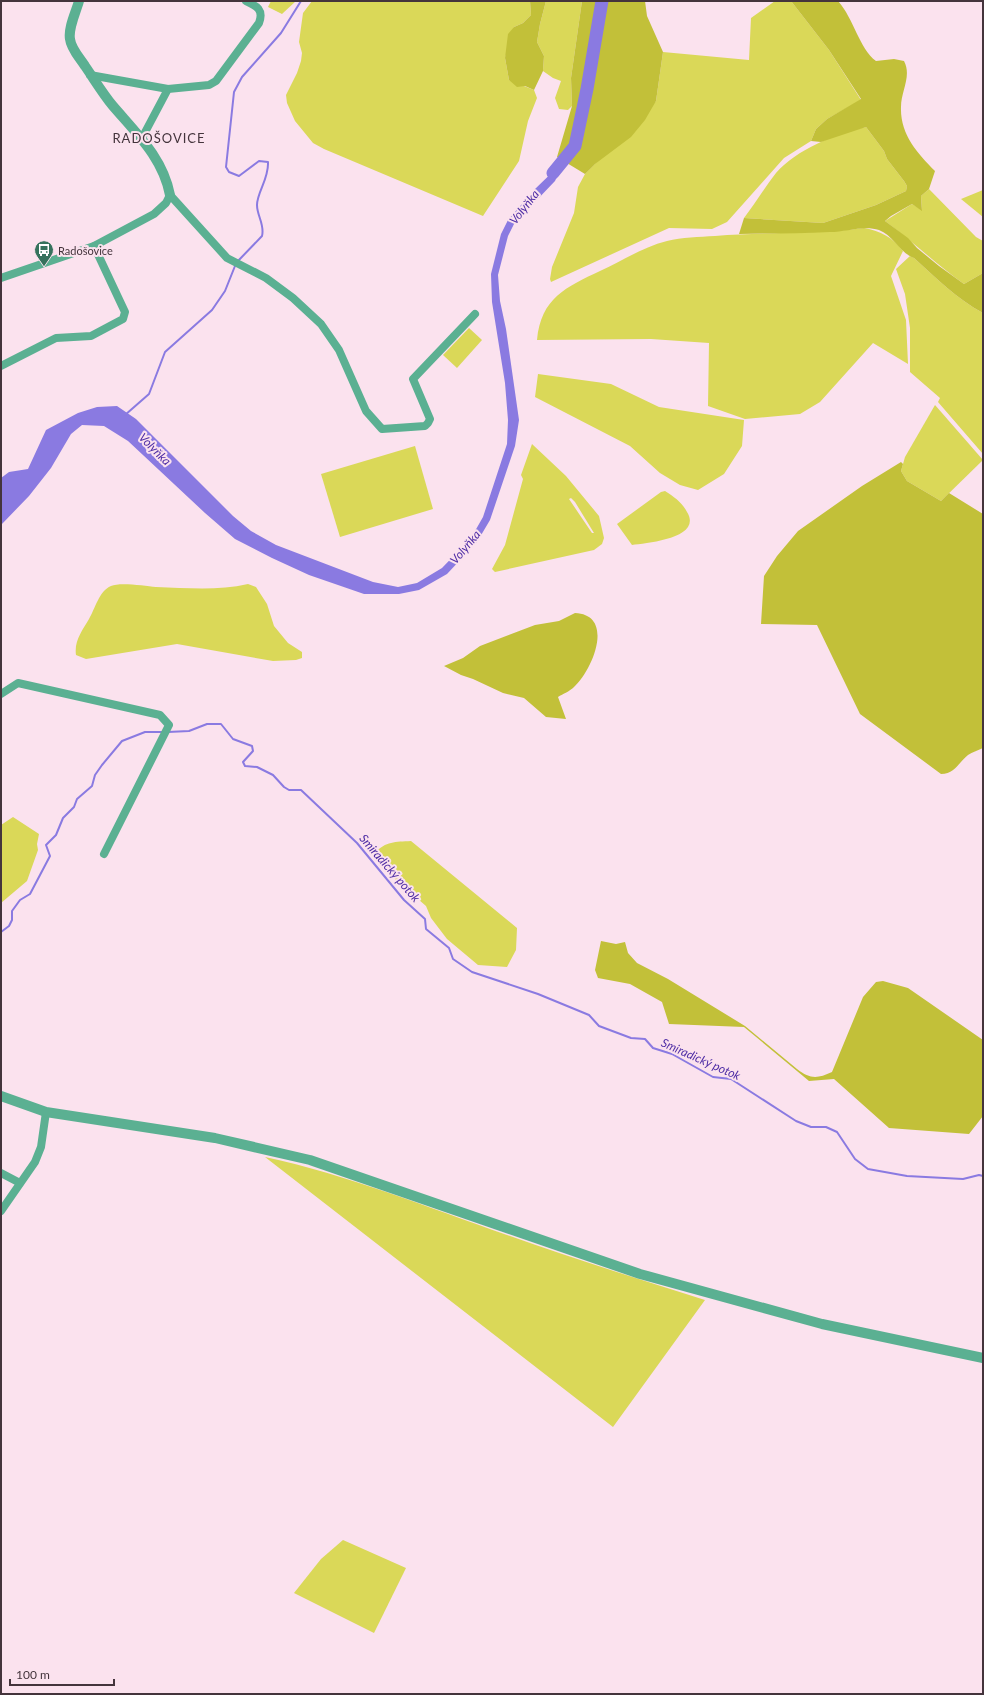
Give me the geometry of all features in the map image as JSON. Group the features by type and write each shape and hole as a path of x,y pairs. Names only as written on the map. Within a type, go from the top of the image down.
{"street":[{"path":"79,1 70,33 70,41 90,75 112,104 142,138 159,163 165,176 170,195 227,258 266,278 293,298 320,324 339,350 366,411 382,428 425,426 428,424 430,418 413,379 475,314"},
{"path":"90,75 168,89 209,85 216,81 259,23 261,17 260,12 255,5 246,1"},
{"path":"142,138 168,89"},
{"path":"1,278 94,246 154,214 166,203 170,195"},
{"path":"1,366 56,338 91,336 123,319 125,312 94,246"},
{"path":"1,694 18,683 160,716 169,725 104,854"},
{"path":"1,1096 46,1112 215,1138 310,1160 640,1274 822,1324 983,1358"},
{"path":"1,1211 35,1162 41,1147 46,1112"},
{"path":"1,1173 20,1183"}],"shaded area":[{"path":"271,1 296,1 282,14 268,7"},
{"path":"312,1 530,1 531,15 523,23 514,27 505,58 509,80 534,90 537,98 528,121 519,161 483,216 324,149 313,143 295,121 287,103 286,95 301,61 302,53 299,42 303,13"},
{"path":"530,1 546,1 537,42 544,56 543,71 534,90 525,86 517,87 509,80 505,58 508,34 514,27 523,23 531,15"},
{"path":"546,1 582,1 571,78 572,106 568,110 559,109 555,98 561,81 553,78 543,71 544,56 537,42"},
{"path":"582,1 645,1 647,16 663,52 656,101 645,120 631,137 595,164 585,174 557,157 572,106 571,78"},
{"path":"775,1 791,1 829,50 861,100 827,119 816,129 811,141 784,158 727,222 712,229 669,228 551,282 552,267 574,213 578,187 585,174 656,101 663,52 749,60 751,18"},
{"path":"791,1 838,1 844,8 865,49 876,61 894,59 904,61 907,78 901,101 901,117 903,126 916,150 935,171 929,189 921,196 922,211 912,204 885,221 908,238 917,248 939,266 964,284 983,273 983,313 956,295 914,258 909,256 884,232 879,230 867,228 819,233 739,234 744,218 823,223 876,205 906,191 907,186 904,181 887,159 884,151 866,127 821,142 811,141 816,129 827,119 861,99 829,50"},
{"path":"866,127 884,151 887,159 904,181 907,186 906,191 876,205 823,223 744,218 776,173 794,157 817,144 842,133"},
{"path":"929,189 976,237 983,241 983,273 964,284 885,221 912,204 922,210 921,196"},
{"path":"983,190 983,217 961,199"},
{"path":"864,228 886,235 903,251 891,276 906,320 908,364 873,343 820,402 800,414 745,419 708,406 709,343 651,339 537,340 539,326 544,314 557,296 576,283 641,250 658,244 691,237"},
{"path":"910,256 956,295 983,313 983,454 938,402 940,398 910,372 910,328 905,294 896,269"},
{"path":"469,328 482,340 457,368 443,355"},
{"path":"538,374 611,384 659,407 744,420 742,446 724,474 698,490 680,485 660,473 630,446 535,397"},
{"path":"935,405 983,460 941,501 907,481 901,471 905,457"},
{"path":"532,444 566,476 599,516 604,538 602,544 594,550 495,572 492,569 505,545 523,479 521,475","holes":["571,498 594,533 592,533 569,499"]},
{"path":"415,446 433,509 340,537 321,474"},
{"path":"901,462 903,464 901,471 907,481 941,501 949,493 983,514 983,748 968,755 953,770 946,774 941,774 860,714 817,625 761,624 764,576 777,556 798,531 862,486"},
{"path":"665,491 678,500 685,508 690,521 687,528 672,538 632,545 617,524 661,492"},
{"path":"126,584 156,587 225,588 248,584 256,587 267,604 274,626 288,643 302,652 302,658 296,660 273,661 177,644 86,659 76,655 76,645 81,632 100,596 107,588 111,586"},
{"path":"575,613 587,616 595,623 597,645 588,669 581,679 572,688 558,697 566,719 546,717 524,698 503,693 444,666 463,658 480,646 535,625 559,621"},
{"path":"13,817 39,834 37,844 38,850 27,881 1,903 1,825"},
{"path":"411,841 517,928 516,950 507,967 478,965 447,939 431,918 426,906 380,866 375,853 379,849 391,843"},
{"path":"601,941 616,944 625,942 628,953 637,963 668,979 745,1026 797,1069 806,1075 814,1077 832,1072 863,997 876,982 883,981 908,988 983,1040 983,1116 969,1134 889,1128 834,1079 809,1081 744,1027 669,1024 662,1002 630,984 598,978 595,970"},
{"path":"265,1157 296,1164 357,1182 556,1252 705,1300 613,1427"},
{"path":"343,1540 406,1568 374,1633 294,1593 321,1559"}],"water":[{"path":"565,160 555,181 514,224 508,236 498,275 500,301 506,329 519,420 515,446 490,520 477,542 447,574 419,590 399,594 364,594 309,575 235,539 128,441 104,426 82,425 71,434 51,468 29,496 1,525 1,478 9,472 28,469 46,430 78,413 97,407 117,406 136,419 233,516 251,531 276,545 373,582 398,587 417,583 442,568 471,538 483,517 507,444 508,420 505,383 492,302 491,274 501,234 508,220 535,189"}],"waterway":[{"path":"237,262 262,236 262,224 257,205 267,174 268,162 259,161 239,176 229,172 226,167 234,92 242,77 281,33 301,1"},
{"name":"Volyňka","path":"553,173 575,146 587,89 602,1"},
{"path":"125,415 149,394 165,352 212,310 225,291 235,266"},
{"name":"Smiradický potok","path":"168,732 189,731 207,724 221,724 233,739 252,746 253,751 243,762 245,766 257,767 273,775 284,787 289,790 301,790 357,843 404,900 425,919 426,929 449,948 453,959 472,972 538,994 589,1015 599,1026 631,1038 645,1039 653,1048 672,1054 713,1077 731,1079 796,1121 811,1127 826,1127 837,1132 855,1159 868,1169 907,1176 963,1179 979,1175 983,1176"},
{"name":"Smiradický potok","path":"1,932 9,926 12,920 12,911 20,900 30,894 50,856 46,845 56,835 63,818 74,807 77,799 92,786 95,775 102,765 122,741 145,732 164,732"}],"place":[{"name":"Radošovice","path":"44,267"}],"district":[{"name":"RADOŠOVICE","path":"159,138"}]}
